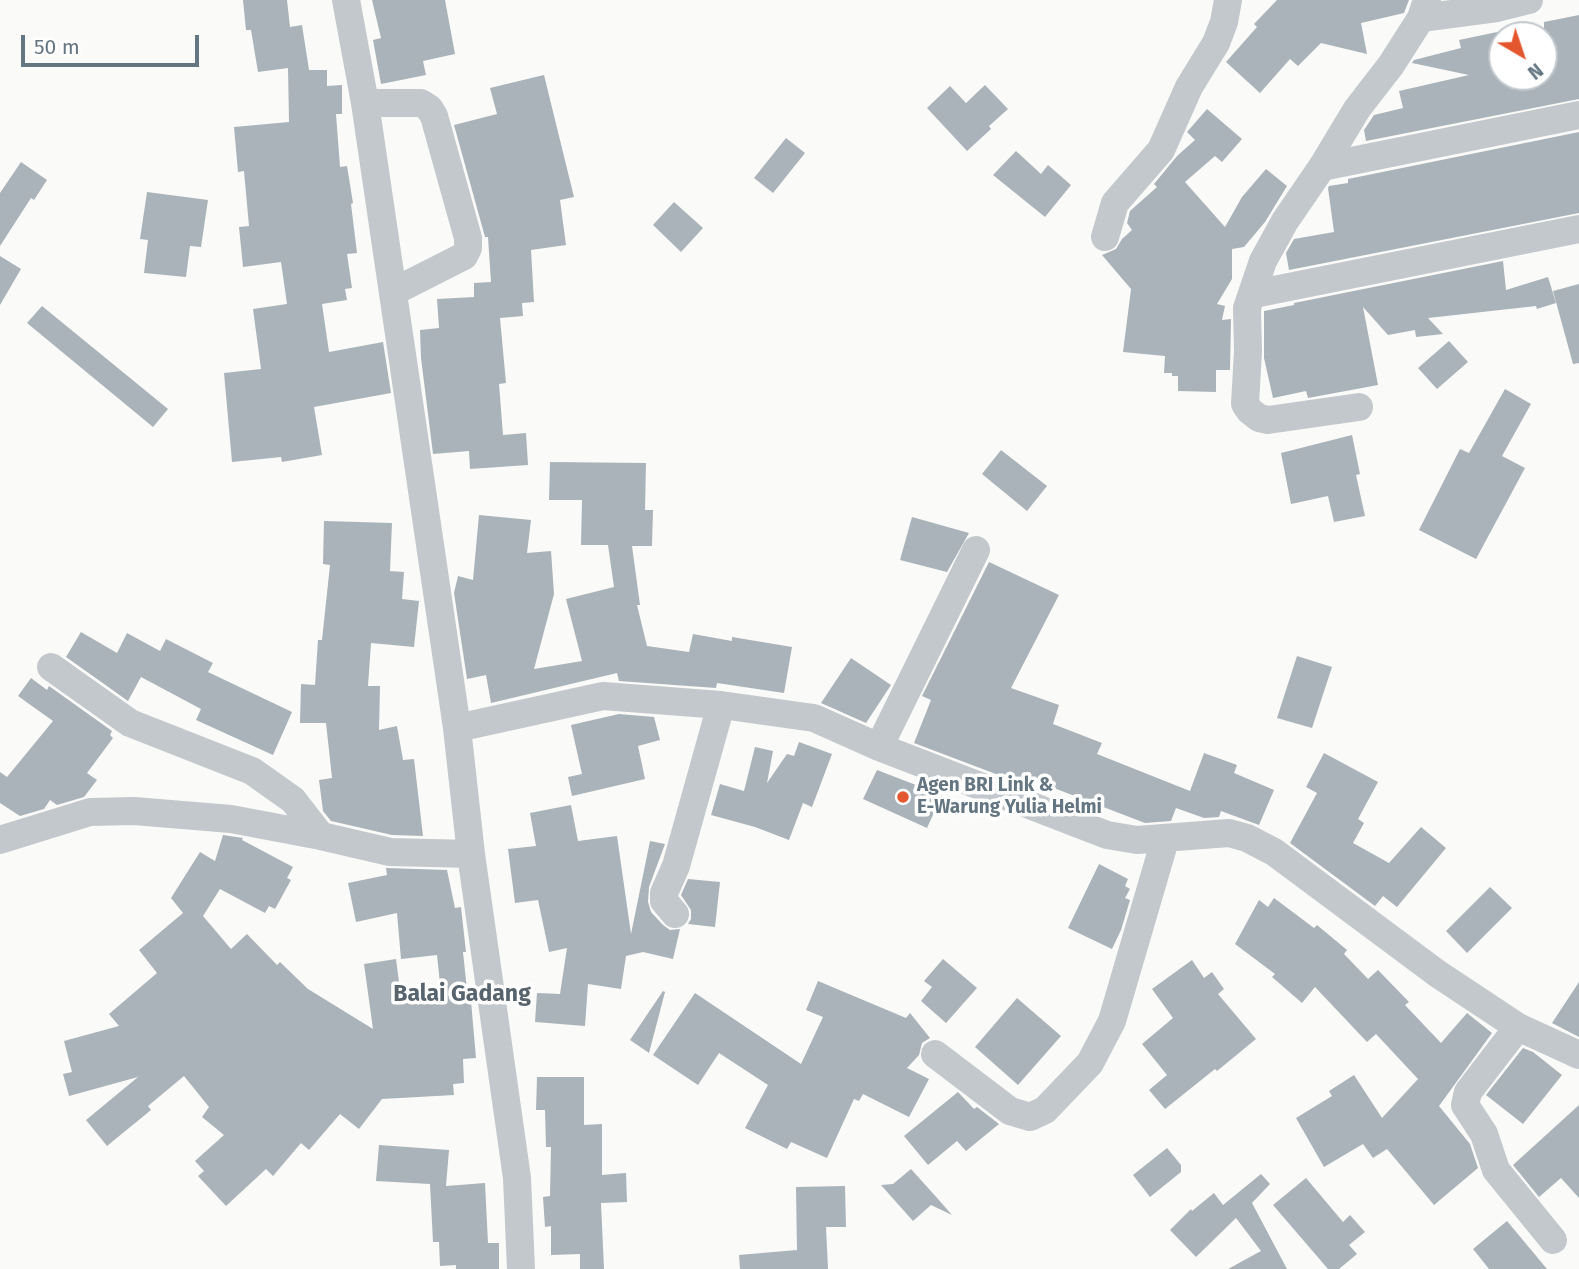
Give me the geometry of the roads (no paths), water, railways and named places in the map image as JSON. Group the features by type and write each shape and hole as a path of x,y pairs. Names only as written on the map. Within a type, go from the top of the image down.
{"street":[{"path":"346,0 365,103 457,728 471,854 517,1178 521,1269"},
{"path":"1105,237 1115,203 1161,150 1189,87 1216,43 1228,0"},
{"path":"1359,407 1268,420 1259,418 1245,404 1247,308 1254,294 1263,261 1285,221 1357,109 1391,65 1424,9 1497,8 1530,0"},
{"path":"365,103 421,103 429,108 434,116 468,238 468,248 464,256 393,292"},
{"path":"1322,167 1579,115"},
{"path":"1254,294 1579,229"},
{"path":"879,747 976,550"},
{"path":"51,667 130,723 252,771 293,800 321,836"},
{"path":"457,728 603,696 721,705 814,718 879,747 1107,835 1137,840 1165,840 1195,834 1229,833 1247,838 1274,852 1438,974 1518,1027 1579,1055"},
{"path":"675,914 664,901 664,893 676,866 721,705"},
{"path":"0,840 90,812 134,811 231,819 390,852 471,854"},
{"path":"935,1054 1010,1111 1030,1117 1045,1110 1090,1063 1112,1021 1165,840"},
{"path":"1518,1027 1468,1092 1465,1105 1484,1134 1496,1170 1553,1240"}],"place":[{"name":"Agen BRI Link & E-Warung Yulia Helmi","path":"903,797"}],"district":[{"name":"Balai Gadang","path":"462,995"}]}
